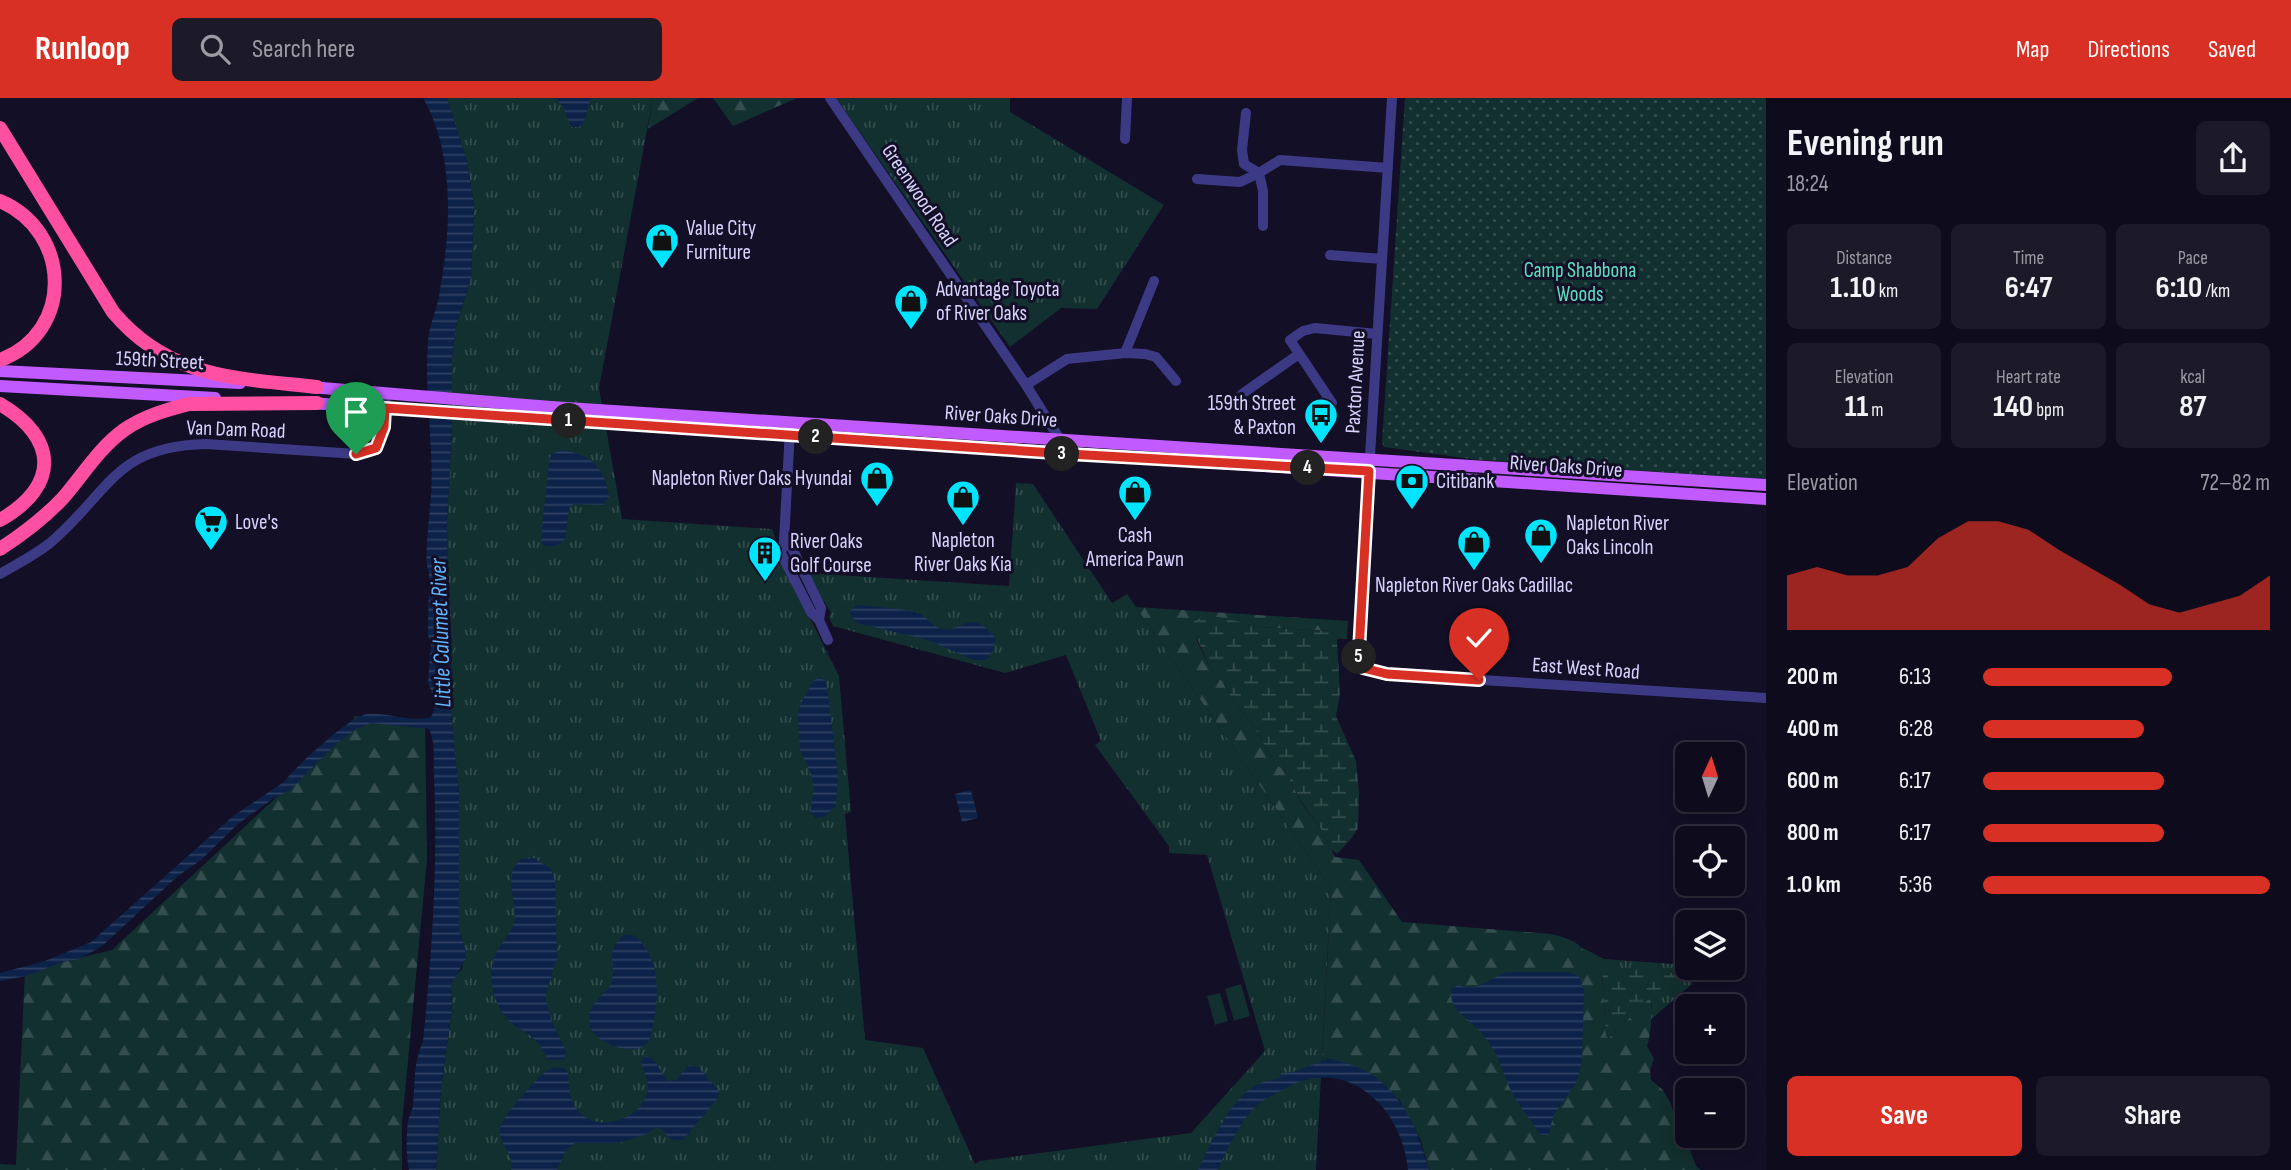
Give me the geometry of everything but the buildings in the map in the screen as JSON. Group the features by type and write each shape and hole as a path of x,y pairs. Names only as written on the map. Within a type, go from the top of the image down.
{"highway":[{"path":"0,128 114,312 136,337 171,359 198,370 237,378 317,387"},
{"path":"0,201 20,211 43,236 54,267 55,284 51,310 36,335 16,353 0,360"},
{"path":"0,549 43,518 108,443 139,421 189,404 317,403"},
{"path":"0,404 27,423 34,432 40,443 44,467 41,479 30,497 0,520"}],"main road":[{"name":"159th Street","path":"0,371 317,387"},
{"name":"159th Street","path":"0,386 317,403"},
{"name":"River Oaks Drive","path":"317,387 414,397 488,409 790,436 1069,454 1370,465 1766,485"},
{"name":"River Oaks Drive","path":"317,403 415,411 488,409 791,422 1059,439 1766,499"}],"street":[{"name":"Greenwood Road","path":"830,98 1026,385 1069,454"},
{"path":"1125,139 1127,98"},
{"name":"Paxton Avenue","path":"1363,668 1359,651 1392,98"},
{"path":"1246,113 1242,150 1244,164 1259,173 1264,191 1263,226"},
{"path":"1197,179 1240,182 1279,160 1388,168"},
{"path":"1330,255 1382,259"},
{"path":"1125,353 1154,281"},
{"path":"1332,403 1290,340 1303,331 1315,328 1377,334"},
{"path":"1026,385 1066,359 1125,353 1156,357 1176,381"},
{"path":"1242,394 1299,354"},
{"name":"Van Dam Road","path":"0,574 49,544 112,478 134,461 151,453 168,447 206,444 356,454 368,452 376,448 381,439 386,394"},
{"path":"791,422 781,553 828,640"},
{"name":"East West Road","path":"1363,668 1387,674 1766,698"}],"green space":[{"name":"River Oaks Golf Course","path":"447,98 653,98 599,388 622,519 772,529 789,576 839,676 851,812 845,814 865,1040 923,1048 975,1164 980,1161 1191,1133 1265,1051 1207,855 1169,853 1169,846 1095,745 1101,741 1066,655 1005,673 833,626 829,617 831,613 824,601 820,600 806,573 1009,586 1016,483 1033,484 1112,603 1127,594 1331,888 1316,1170 436,1170 441,1088 452,1009 451,985 453,978 462,969 464,944 459,931 459,792 450,704 452,641 448,605 447,521 452,360 456,326 471,278 474,205 467,162"},
{"path":"653,98 698,98 648,129"},
{"path":"713,98 797,98 733,126"},
{"path":"836,98 1010,98 1010,112 1164,205 1097,309 1061,308 1010,347"},
{"name":"Camp Shabbona Woods","path":"1405,98 1766,98 1766,479 1479,460 1384,447 1382,442"},
{"path":"1136,607 1348,621 1347,639 1337,639 1328,631 1260,627 1242,623 1196,639 1211,669 1252,723 1275,764 1284,769 1335,857 1359,860 1402,922 1551,934 1577,944 1593,963 1602,969 1606,1036 1609,1038 1648,999 1651,1001 1647,1046 1654,1059 1650,1070 1651,1080 1663,1090 1671,1104 1675,1118 1675,1148 1691,1148 1696,1166 1701,1170 1429,1170 1421,1141 1399,1099 1330,1059 1322,1061 1331,888"},
{"path":"1205,616 1260,627 1328,631 1337,639 1340,694 1336,716 1356,761 1359,791 1358,828 1337,854 1330,848 1284,769 1275,764 1252,723 1211,669 1194,632 1194,621"},
{"path":"354,716 425,720 427,859 402,1124 402,1170 0,1170 0,1164 16,1165 25,971 112,950 353,726"},
{"path":"1583,948 1604,959 1675,964 1675,980 1692,980 1692,984 1680,994 1675,994 1675,999 1649,1021 1652,1004 1648,999 1621,984 1586,956"},
{"path":"1602,969 1653,970 1675,974 1677,980 1657,991 1609,1038 1606,1036"},
{"path":"1241,984 1250,1016 1234,1021 1225,989"},
{"path":"1220,993 1228,1021 1215,1025 1207,996"}],"water":[{"name":"Little Calumet River","path":"423,98 447,98 467,162 474,205 471,278 456,326 452,360 447,521 448,605 452,641 450,704 459,792 459,931 466,958 451,985 452,1009 441,1088 436,1170 409,1170 407,1127 413,1106 416,1065 423,1041 433,909 434,752 429,729 371,723 356,729 336,744 289,791 274,798 238,824 101,947 79,959 26,976 0,981 0,973 45,961 91,942 233,816 284,782 323,744 359,717 375,714 416,719 431,717 434,699 428,682 431,645 428,635 427,537 432,477 427,361 429,335 444,266 448,192 441,143"},
{"path":"555,98 591,98 583,124 571,127 563,106"},
{"path":"560,450 579,455 594,464 604,478 609,497 603,505 574,504 569,508 565,539 557,545 549,546 543,545 541,538 549,462 551,455"},
{"path":"857,605 921,614 935,626 947,630 965,623 979,624 995,638 994,650 986,660 974,660 928,640 857,623 850,611"},
{"path":"820,677 827,688 838,775 836,806 825,816 816,818 810,813 814,788 810,771 800,750 798,714 813,681"},
{"path":"971,790 978,818 962,822 955,794"},
{"path":"534,858 551,869 555,881 557,959 545,997 552,1022 566,1051 564,1060 549,1060 535,1039 508,1020 498,1004 492,985 494,958 514,921 511,885 513,870 522,859"},
{"path":"624,935 634,935 643,944 653,965 657,989 650,1038 645,1045 630,1049 603,1041 591,1029 589,1021 593,1006 610,985 613,972 612,954 617,942"},
{"path":"1507,972 1568,972 1579,976 1584,990 1582,1060 1577,1081 1553,1116 1549,1135 1542,1135 1538,1131 1513,1095 1489,1043 1457,1010 1451,997 1451,989 1458,985 1478,986"},
{"path":"646,1056 653,1060 670,1081 676,1080 689,1065 698,1067 719,1091 718,1098 683,1140 672,1140 656,1127 647,1134 619,1143 575,1143 565,1152 557,1170 511,1170 511,1159 500,1129 513,1107 543,1074 552,1068 564,1068 568,1072 572,1099 584,1116 594,1121 617,1121 638,1109 644,1100 648,1086 641,1062"},
{"path":"1330,1059 1369,1073 1397,1098 1416,1131 1429,1170 1408,1170 1402,1142 1394,1125 1384,1109 1367,1092 1343,1080 1319,1078 1293,1084 1260,1103 1240,1127 1218,1170 1198,1170 1224,1120 1242,1096 1263,1082 1279,1078 1282,1073 1294,1072"}],"place":[{"name":"Value City Furniture","path":"662,270"},
{"name":"Advantage Toyota of River Oaks","path":"911,331"},
{"name":"159th Street & Paxton","path":"1321,445"},
{"name":"Napleton River Oaks Hyundai","path":"877,508"},
{"name":"Citibank","path":"1412,511"},
{"name":"Cash America Pawn","path":"1135,522"},
{"name":"Napleton River Oaks Kia","path":"963,527"},
{"name":"Love's","path":"211,552"},
{"name":"Napleton River Oaks Lincoln","path":"1541,565"},
{"name":"Napleton River Oaks Cadillac","path":"1474,572"},
{"name":"River Oaks Golf Course","path":"765,583"}],"route":[{"path":"356,454 376,448 384,427 385,408 1069,454 1369,471 1359,651 1363,668 1387,674 1479,680"}]}
